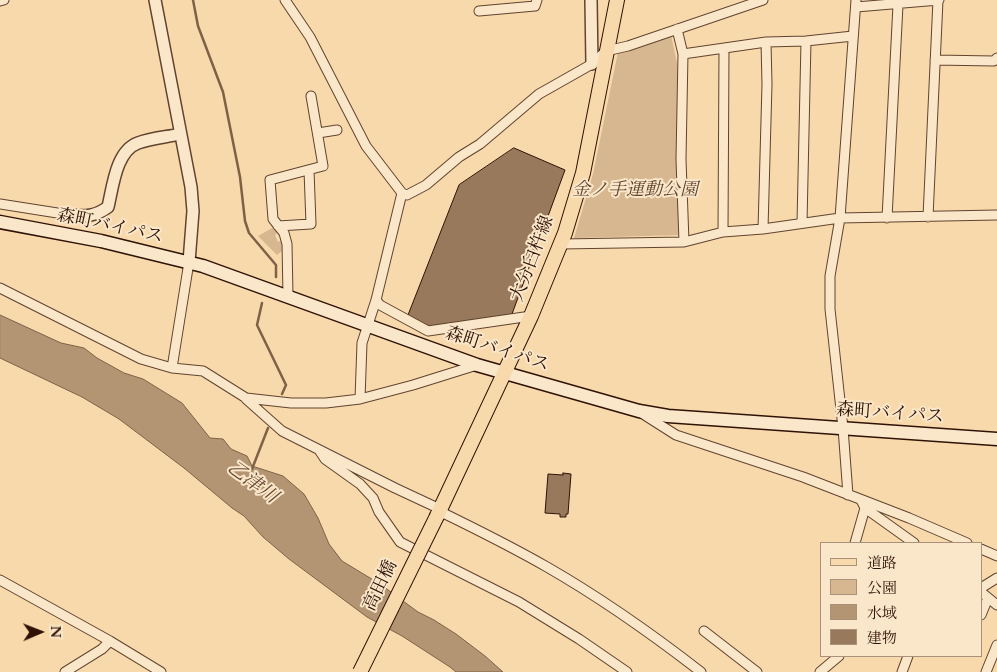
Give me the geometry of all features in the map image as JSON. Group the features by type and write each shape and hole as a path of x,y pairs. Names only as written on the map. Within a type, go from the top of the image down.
{"main road":[{"name":"大分臼杵線","path":"438,512 531,316 561,244 583,173 617,0"},
{"name":"森町バイパス","path":"0,222 101,241 188,262 367,324 477,365 639,411 668,416 997,439"},
{"name":"高田橋","path":"360,672 438,512"}],"street":[{"path":"0,1 4,0"},
{"path":"155,0 191,187 193,211 188,262 172,368"},
{"path":"285,0 310,37 366,146 402,193 407,195 426,185 459,157 480,144 539,94 592,64 606,51 628,46 763,0"},
{"path":"480,11 535,6 537,0"},
{"path":"591,0 592,64"},
{"path":"848,494 830,309 830,276 840,218 856,4 898,5 938,0 928,216"},
{"path":"887,218 898,5"},
{"path":"677,29 683,54 682,159 684,242"},
{"path":"683,54 766,42 806,41 853,36"},
{"path":"802,224 806,41"},
{"path":"763,229 767,84 766,42"},
{"path":"723,232 724,49"},
{"path":"935,60 994,60 997,58"},
{"path":"288,296 287,244 284,233 272,218 270,180 323,166 311,96"},
{"path":"318,133 337,130"},
{"path":"0,204 70,215 94,215 108,207 119,166 128,149 138,143 180,134"},
{"path":"278,226 311,224 309,170"},
{"path":"360,399 362,343 376,300 402,193"},
{"path":"561,244 684,242 723,232 763,229 840,218 997,215"},
{"path":"0,288 141,359 172,368 203,372 246,398 282,431 548,567 663,642 702,672"},
{"path":"376,300 380,305 428,331 531,316"},
{"path":"246,398 291,403 326,403 360,399 477,365"},
{"path":"639,411 676,435 848,494 913,542"},
{"path":"318,450 324,459 360,484 374,498 379,512 400,542 519,602 579,639 627,672"},
{"path":"855,542 863,504"},
{"path":"863,504 964,542"},
{"path":"982,549 997,556"},
{"path":"982,587 997,578"},
{"path":"0,580 110,641 161,672"},
{"path":"982,593 997,605"},
{"path":"982,613 988,598"},
{"path":"704,631 757,672"},
{"path":"65,672 102,650 110,641"},
{"path":"986,672 997,646"},
{"path":"821,672 838,657"},
{"path":"902,672 908,657"}],"green space":[{"name":"金ノ手運動公園","path":"671,35 678,68 681,235 574,238 593,174 618,52"},
{"path":"274,227 278,242 282,240 283,250 277,255 258,236"}],"water":[{"name":"乙津川","path":"0,315 61,343 84,348 97,358 124,373 143,379 182,403 210,438 223,439 231,449 247,456 252,466 283,476 304,494 318,518 329,544 342,561 380,584 418,612 456,634 503,672 456,672 402,636 367,617 289,559 263,537 244,516 119,419 82,397 0,358"}],"building":[{"path":"514,148 565,170 512,314 430,328 408,315 459,185"},
{"path":"563,473 571,474 568,514 566,514 566,517 560,517 560,514 545,513 548,474 563,475"}],"waterway":[{"path":"193,0 198,26 223,92 240,177 245,221 249,233 276,265 276,277"},
{"path":"262,303 257,325 286,385 282,394"},
{"name":"乙津川","path":"252,469 268,428"}]}
